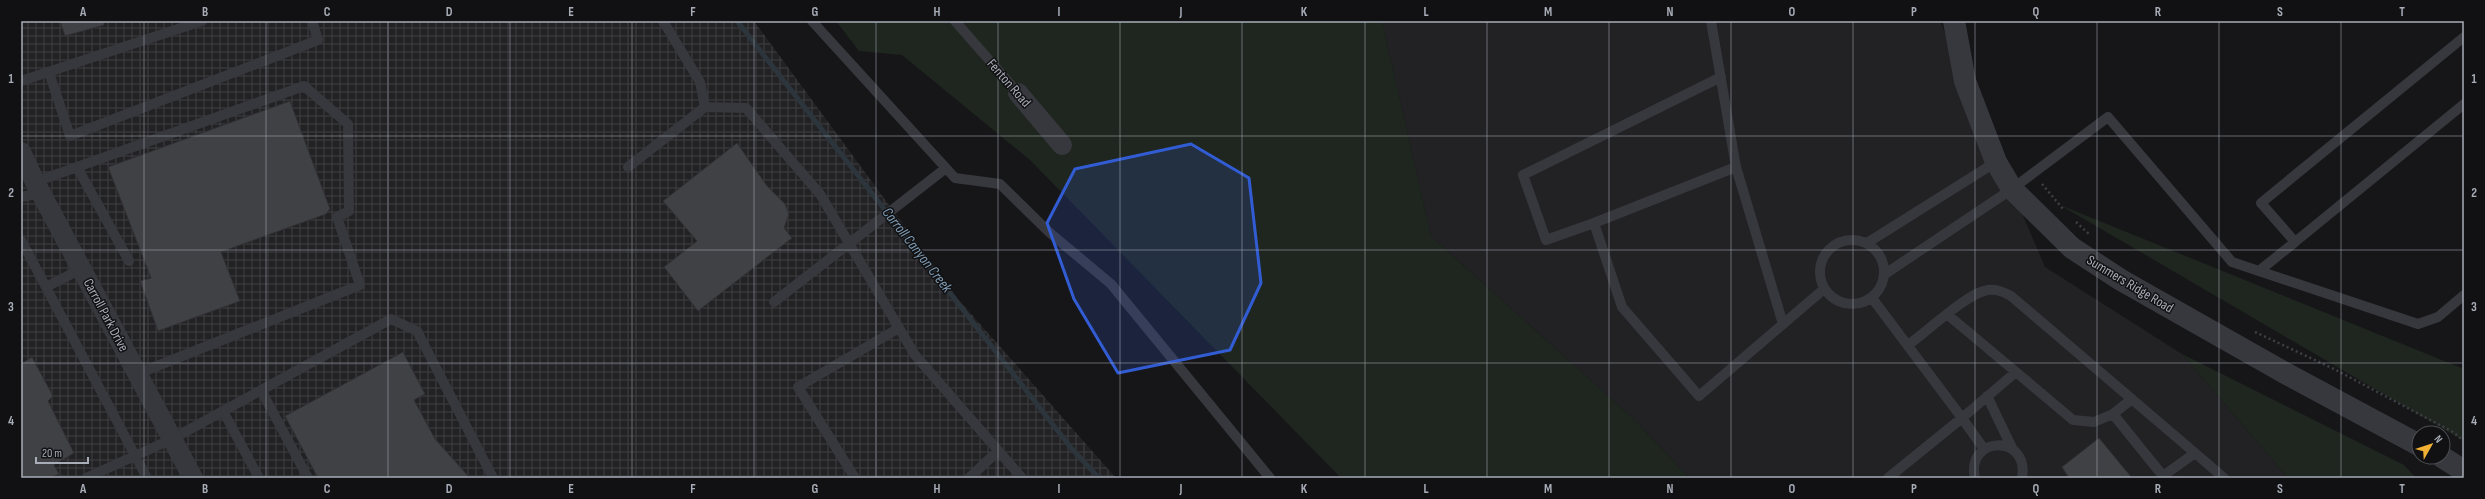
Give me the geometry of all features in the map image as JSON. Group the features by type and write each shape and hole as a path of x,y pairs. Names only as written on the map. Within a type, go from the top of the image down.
{"street":[{"name":"Summers Ridge Road","path":"1954,21 1965,81 1996,162 2012,189 2072,248 2121,280 2285,373 2411,441"},
{"name":"Fenton Road","path":"1018,92 1062,145"},
{"name":"Carroll Park Drive","path":"21,152 38,188 193,478"},
{"path":"2451,463 2464,471"}],"lane":[{"path":"21,81 202,21"},
{"path":"49,72 70,136 318,40 312,21"},
{"path":"663,21 700,82 705,107"},
{"path":"812,21 955,178 1000,184 1050,233 1111,284 1270,478"},
{"name":"Fenton Road","path":"955,21 1018,92"},
{"path":"1711,21 1736,168 1783,324"},
{"path":"2295,242 2261,203 2464,37"},
{"path":"1721,77 1523,175 1546,240 1736,168"},
{"path":"21,197 76,167 304,86 348,124 350,211 338,217 360,285 137,374"},
{"path":"2259,272 2464,104"},
{"path":"628,167 705,107 746,108 820,194 915,355 1022,478"},
{"path":"1885,274 2012,189 2108,116 2232,262 2418,324 2438,317 2464,295"},
{"path":"1867,243 1996,162"},
{"path":"76,167 129,262"},
{"path":"774,302 946,168"},
{"path":"1594,222 1622,306 1699,396 1824,289"},
{"path":"21,240 147,478"},
{"path":"1849,240 1867,243 1880,256 1885,274 1879,291 1872,298 1864,303 1846,305 1833,299 1824,289 1820,271 1825,254 1840,242 1849,240"},
{"path":"46,287 81,269"},
{"path":"1908,345 1982,291 2002,291 2011,296 2224,478"},
{"path":"1872,298 1984,449"},
{"path":"1948,315 2073,420 2094,422 2113,414 2132,399"},
{"path":"86,478 172,439 391,319 417,331 493,478"},
{"path":"855,478 798,387 899,328"},
{"path":"1888,478 2016,372"},
{"path":"261,390 308,478"},
{"path":"1988,396 2013,450 2022,463 2022,478"},
{"path":"222,411 259,478"},
{"path":"2113,414 2163,476 2195,453"},
{"path":"1974,478 1974,462 1984,449 1999,445 2013,450"},
{"path":"969,478 998,451"}],"path":[{"path":"2033,173 2065,212"},
{"path":"2070,217 2092,236"},
{"path":"2249,329 2334,369 2453,432 2464,441"}],"highlighted area":[{"path":"1191,144 1249,178 1261,283 1230,350 1118,373 1074,299 1047,223 1075,169"}],"shaded area":[{"path":"21,21 754,21 958,299 1116,478 21,478"},
{"path":"836,21 1382,21 1431,236 1636,421 1689,478 1341,478 1030,160 902,55 859,51"},
{"path":"1382,21 1940,21 2045,267 2182,354 2288,478 1689,478 1636,421 1431,236"},
{"path":"2060,205 2464,369 2464,441 2451,433 2451,425 2437,425"},
{"path":"2182,354 2404,465 2416,478 2288,478"}],"building":[{"path":"60,21 104,21 104,25 65,36"},
{"path":"290,101 330,209 326,214 221,252 240,301 158,331 140,281 151,278 108,167"},
{"path":"737,143 767,186 785,204 789,214 784,228 792,238 698,311 664,267 697,241 663,201"},
{"path":"403,352 425,394 414,400 435,439 470,478 318,478 285,416"},
{"path":"32,357 53,396 48,401 74,453 54,465 59,474 51,478 21,478 21,364"},
{"path":"2099,438 2132,478 2069,478 2062,467"}],"waterway":[{"name":"Carroll Canyon Creek","path":"737,21 1072,449 1099,478"}]}
